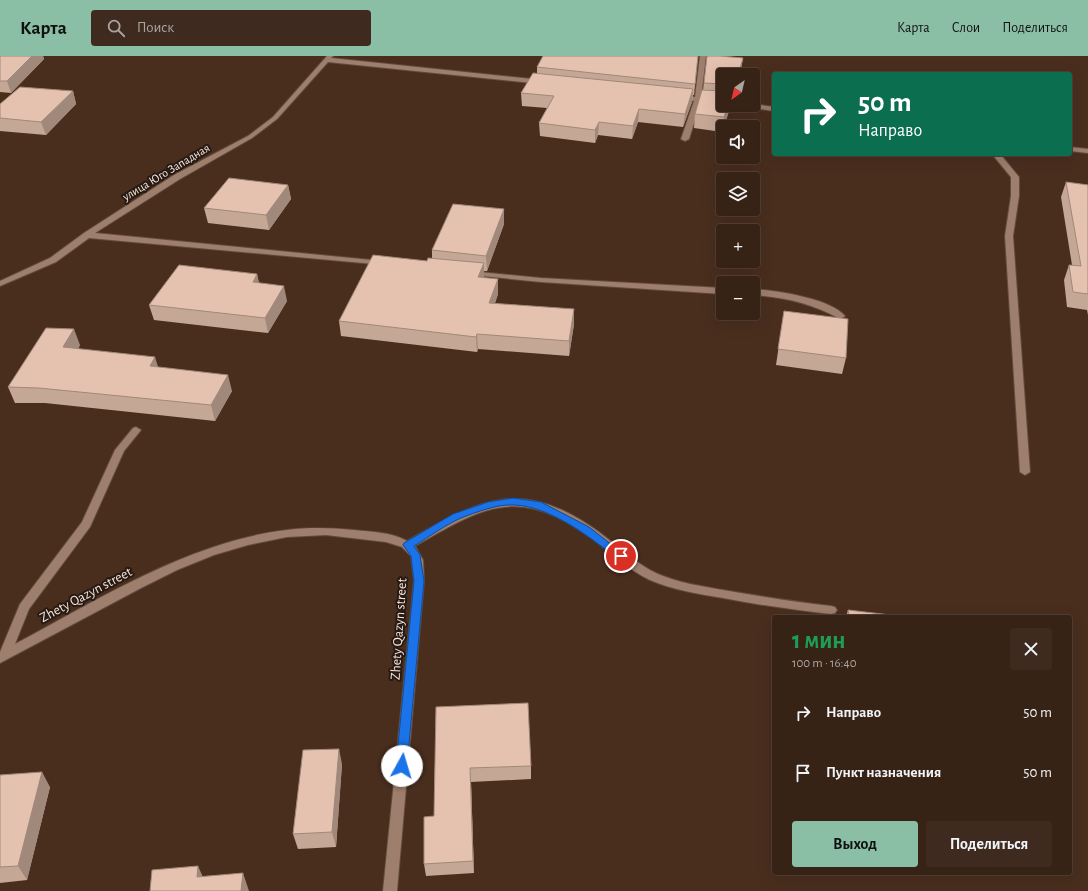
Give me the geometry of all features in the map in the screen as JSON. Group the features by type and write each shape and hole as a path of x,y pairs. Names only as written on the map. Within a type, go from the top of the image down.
{"street":[{"path":"684,139 698,99 703,56"},
{"path":"329,58 548,83"},
{"name":"улица Юго Западная","path":"0,284 53,260 86,235 177,177 250,136 275,118 329,58"},
{"path":"674,96 716,101"},
{"path":"760,107 772,109"},
{"path":"1072,149 1088,151"},
{"path":"998,156 1015,177 1015,196 1009,236 1025,472"},
{"path":"86,235 390,264"},
{"path":"462,272 541,280 716,291"},
{"path":"760,293 804,300 827,307 841,316"},
{"path":"3,656 24,607 86,524 120,450 136,430"},
{"path":"408,545 457,516 488,506 513,501 537,504 586,529 633,565 659,579 678,586 755,600 831,610"},
{"name":"Zhety Qazyn street","path":"3,656 153,576 219,548 282,533 323,530 359,533 393,539 408,545 416,555 419,581 390,891"}],"building":[{"path":"0,56 32,56 7,81 0,81"},
{"path":"543,56 698,56 695,84 537,67"},
{"path":"707,56 743,58 740,68 716,68 716,84 704,83"},
{"path":"533,73 693,89 685,114 639,109 633,126 599,122 595,130 539,123 554,96 521,93"},
{"path":"20,87 73,91 41,122 0,118 0,104"},
{"path":"702,90 716,91 716,112 726,112 724,117 695,114"},
{"path":"229,178 288,185 266,215 204,208"},
{"path":"1066,182 1088,185 1088,294 1073,292 1069,265 1081,266"},
{"path":"453,204 504,209 486,256 432,250"},
{"path":"373,255 427,261 428,258 484,263 478,277 498,279 489,303 574,309 569,341 477,334 476,337 339,321"},
{"path":"179,265 257,274 253,282 284,286 265,318 149,305"},
{"path":"784,311 848,319 846,358 778,349"},
{"path":"46,328 74,329 63,347 155,357 150,366 228,375 211,405 39,388 8,387"},
{"path":"848,610 891,615 849,615"},
{"path":"528,703 531,766 470,768 473,861 424,864 424,817 434,816 436,707"},
{"path":"339,749 332,832 293,834 303,750"},
{"path":"42,772 18,866 0,867 0,775"},
{"path":"198,866 197,877 243,873 241,891 150,891 152,870"}],"route":[{"path":"402,766 419,581 416,555 408,545 457,516 488,506 513,501 537,504 586,529 621,556"}]}
